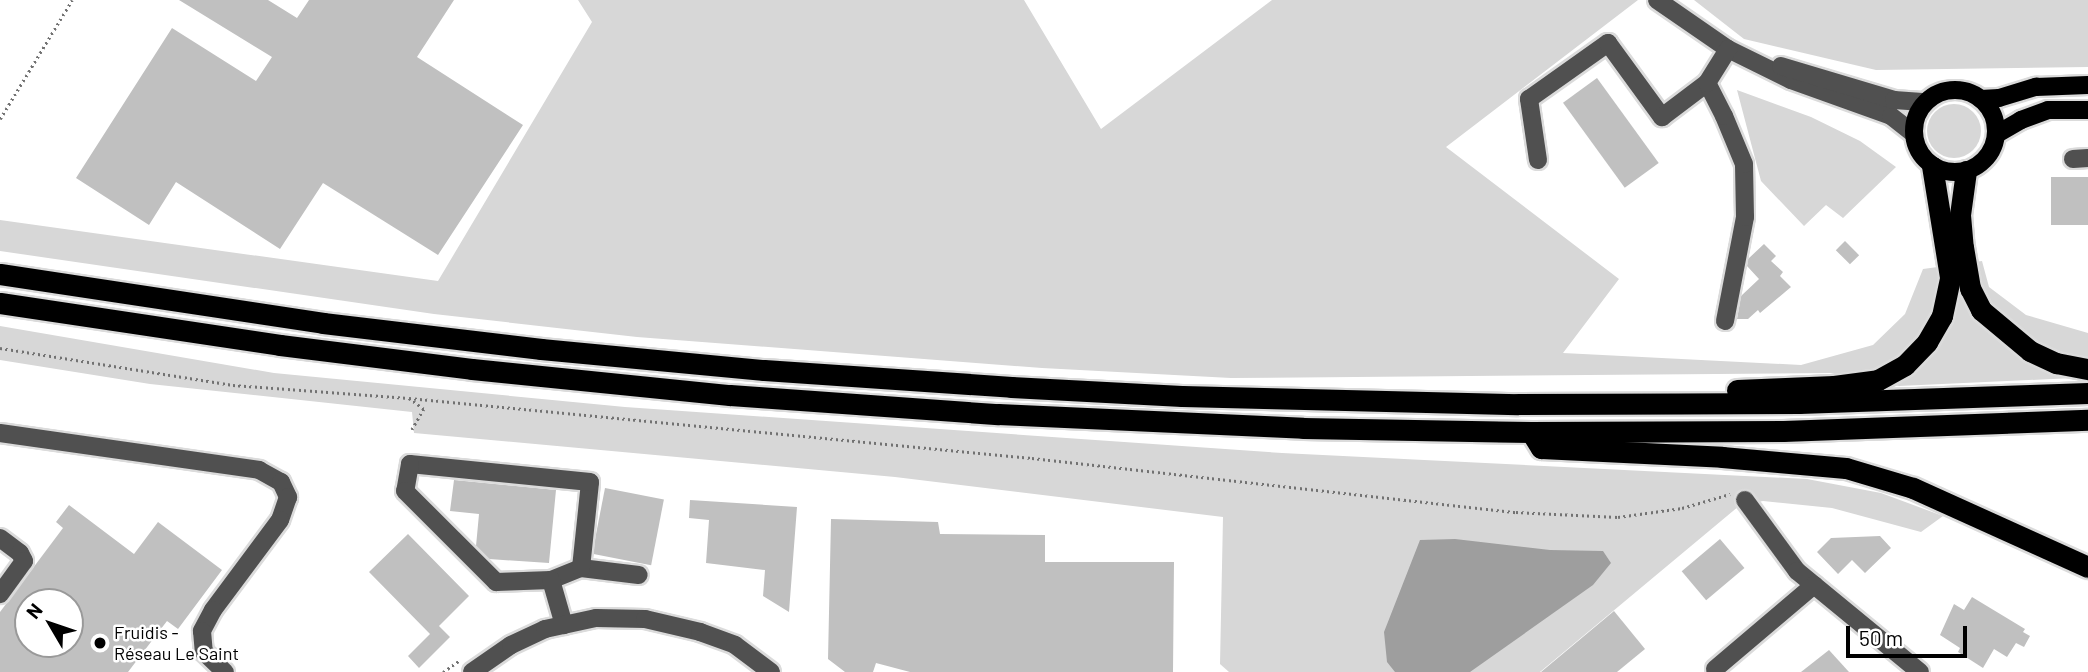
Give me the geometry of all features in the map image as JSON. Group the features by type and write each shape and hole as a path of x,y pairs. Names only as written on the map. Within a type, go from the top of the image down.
{"highway":[{"path":"1674,404 1686,392 1834,386 1878,380 1905,365 1927,342 1942,316 1950,277 1932,166"},
{"path":"1966,171 1961,215 1963,247 1970,288 1981,310 2030,351 2056,363 2088,369"},
{"path":"0,274 365,328 764,370 1196,396 1421,403 1674,404 2088,393"},
{"path":"0,303 293,347 498,372 730,395 1114,421 1531,432 1783,431 2088,421"},
{"path":"1531,432 1541,448 1722,457 1846,468 1913,488 2088,567"}],"main road":[{"path":"2088,85 2036,87 1999,98 1981,99 1959,90 1936,95 1926,102 1915,122 1914,134 1917,146 1932,166 1955,173 1966,171 1987,158 1997,134 2021,120 2048,110 2088,110"},
{"path":"1981,99 1990,109 1997,134"}],"street":[{"path":"1657,0 1728,49 1791,80 1891,116 1914,134"},
{"path":"1538,160 1529,99 1608,43 1662,117 1707,83 1728,49"},
{"path":"1752,60 1796,69 1894,100 1926,102"},
{"path":"1707,83 1744,164 1745,218 1725,321"},
{"path":"0,433 259,470 281,482 288,496 280,520 213,610 202,631 204,652 225,672"},
{"path":"581,568 590,482 410,464 405,491 496,582 551,580 581,568 639,575"},
{"path":"1745,500 1797,571 1920,672"},
{"path":"0,538 20,553 24,561 0,594"},
{"path":"551,580 564,625"},
{"path":"1715,669 1814,585"},
{"path":"472,672 511,645 545,629 596,618 656,622 700,632 735,645 771,672"}],"path":[{"path":"0,118 72,0"},
{"path":"0,348 233,385 409,398 1032,458 1516,512 1618,517 1682,508 1722,495 1736,494 1745,500"},
{"path":"409,398 424,409 412,430"}],"shaded area":[{"path":"578,0 1024,0 1101,129 1272,0 1638,0 1446,147 1619,279 1563,353 1801,365 1873,345 1905,314 1923,269 1982,261 1989,287 2026,315 2088,333 2088,370 2074,378 1899,386 1830,373 1231,378 1042,368 637,337 434,314 0,251 0,220 438,281 592,22"},
{"path":"1694,0 2088,0 2088,67 1876,70 1744,39"},
{"path":"1737,90 1811,117 1860,141 1896,167 1843,218 1826,205 1804,226 1761,181"},
{"path":"1954,104 1973,112 1981,131 1973,150 1954,158 1935,150 1927,131 1935,112"},
{"path":"0,326 274,373 625,407 1282,453 1807,479 1881,493 1943,516 1921,532 1832,508 1763,501 1739,506 1540,672 1229,672 1220,664 1223,517 895,477 414,433 412,412 150,384 0,360"},
{"path":"1455,539 1550,550 1603,551 1611,563 1593,585 1470,672 1395,672 1387,662 1384,632 1420,540"}],"building":[{"path":"179,0 268,0 297,18 309,0 454,0 417,57 523,125 438,255 323,183 280,249 176,182 149,225 76,178 172,28 256,81 272,57"},
{"path":"1597,78 1659,163 1625,188 1563,103"},
{"path":"2051,177 2088,177 2088,225 2051,225"},
{"path":"1845,241 1859,255 1850,264 1836,250"},
{"path":"1764,244 1776,256 1771,261 1783,272 1780,276 1791,287 1760,313 1758,310 1748,319 1737,319 1741,296 1759,279 1747,266 1748,259"},
{"path":"454,480 556,490 549,563 489,559 476,546 479,514 450,511"},
{"path":"605,488 664,499 651,565 592,554"},
{"path":"690,500 797,507 789,612 763,596 765,570 706,563 709,520 689,518"},
{"path":"69,505 134,554 158,522 222,570 178,629 167,621 128,672 0,672 0,612 14,593 14,658 84,658 84,588 18,588 63,528 56,522"},
{"path":"831,519 938,522 940,534 1045,535 1045,562 1174,562 1173,672 910,672 876,663 873,672 845,672 828,659"},
{"path":"408,534 469,596 439,626 450,637 419,668 408,656 430,634 369,572"},
{"path":"1880,536 1891,548 1865,573 1852,560 1838,574 1817,552 1831,538"},
{"path":"1720,539 1744,568 1706,600 1682,571"},
{"path":"1972,597 2025,629 2023,632 2030,636 2024,647 2016,643 2007,657 1994,649 1983,668 1958,652 1960,648 1940,635 1954,604 1964,610"},
{"path":"1614,611 1645,649 1617,672 1541,672"},
{"path":"1829,650 1849,672 1801,672"}],"place":[{"name":"Fruidis - Réseau Le Saint","path":"100,643"}]}
